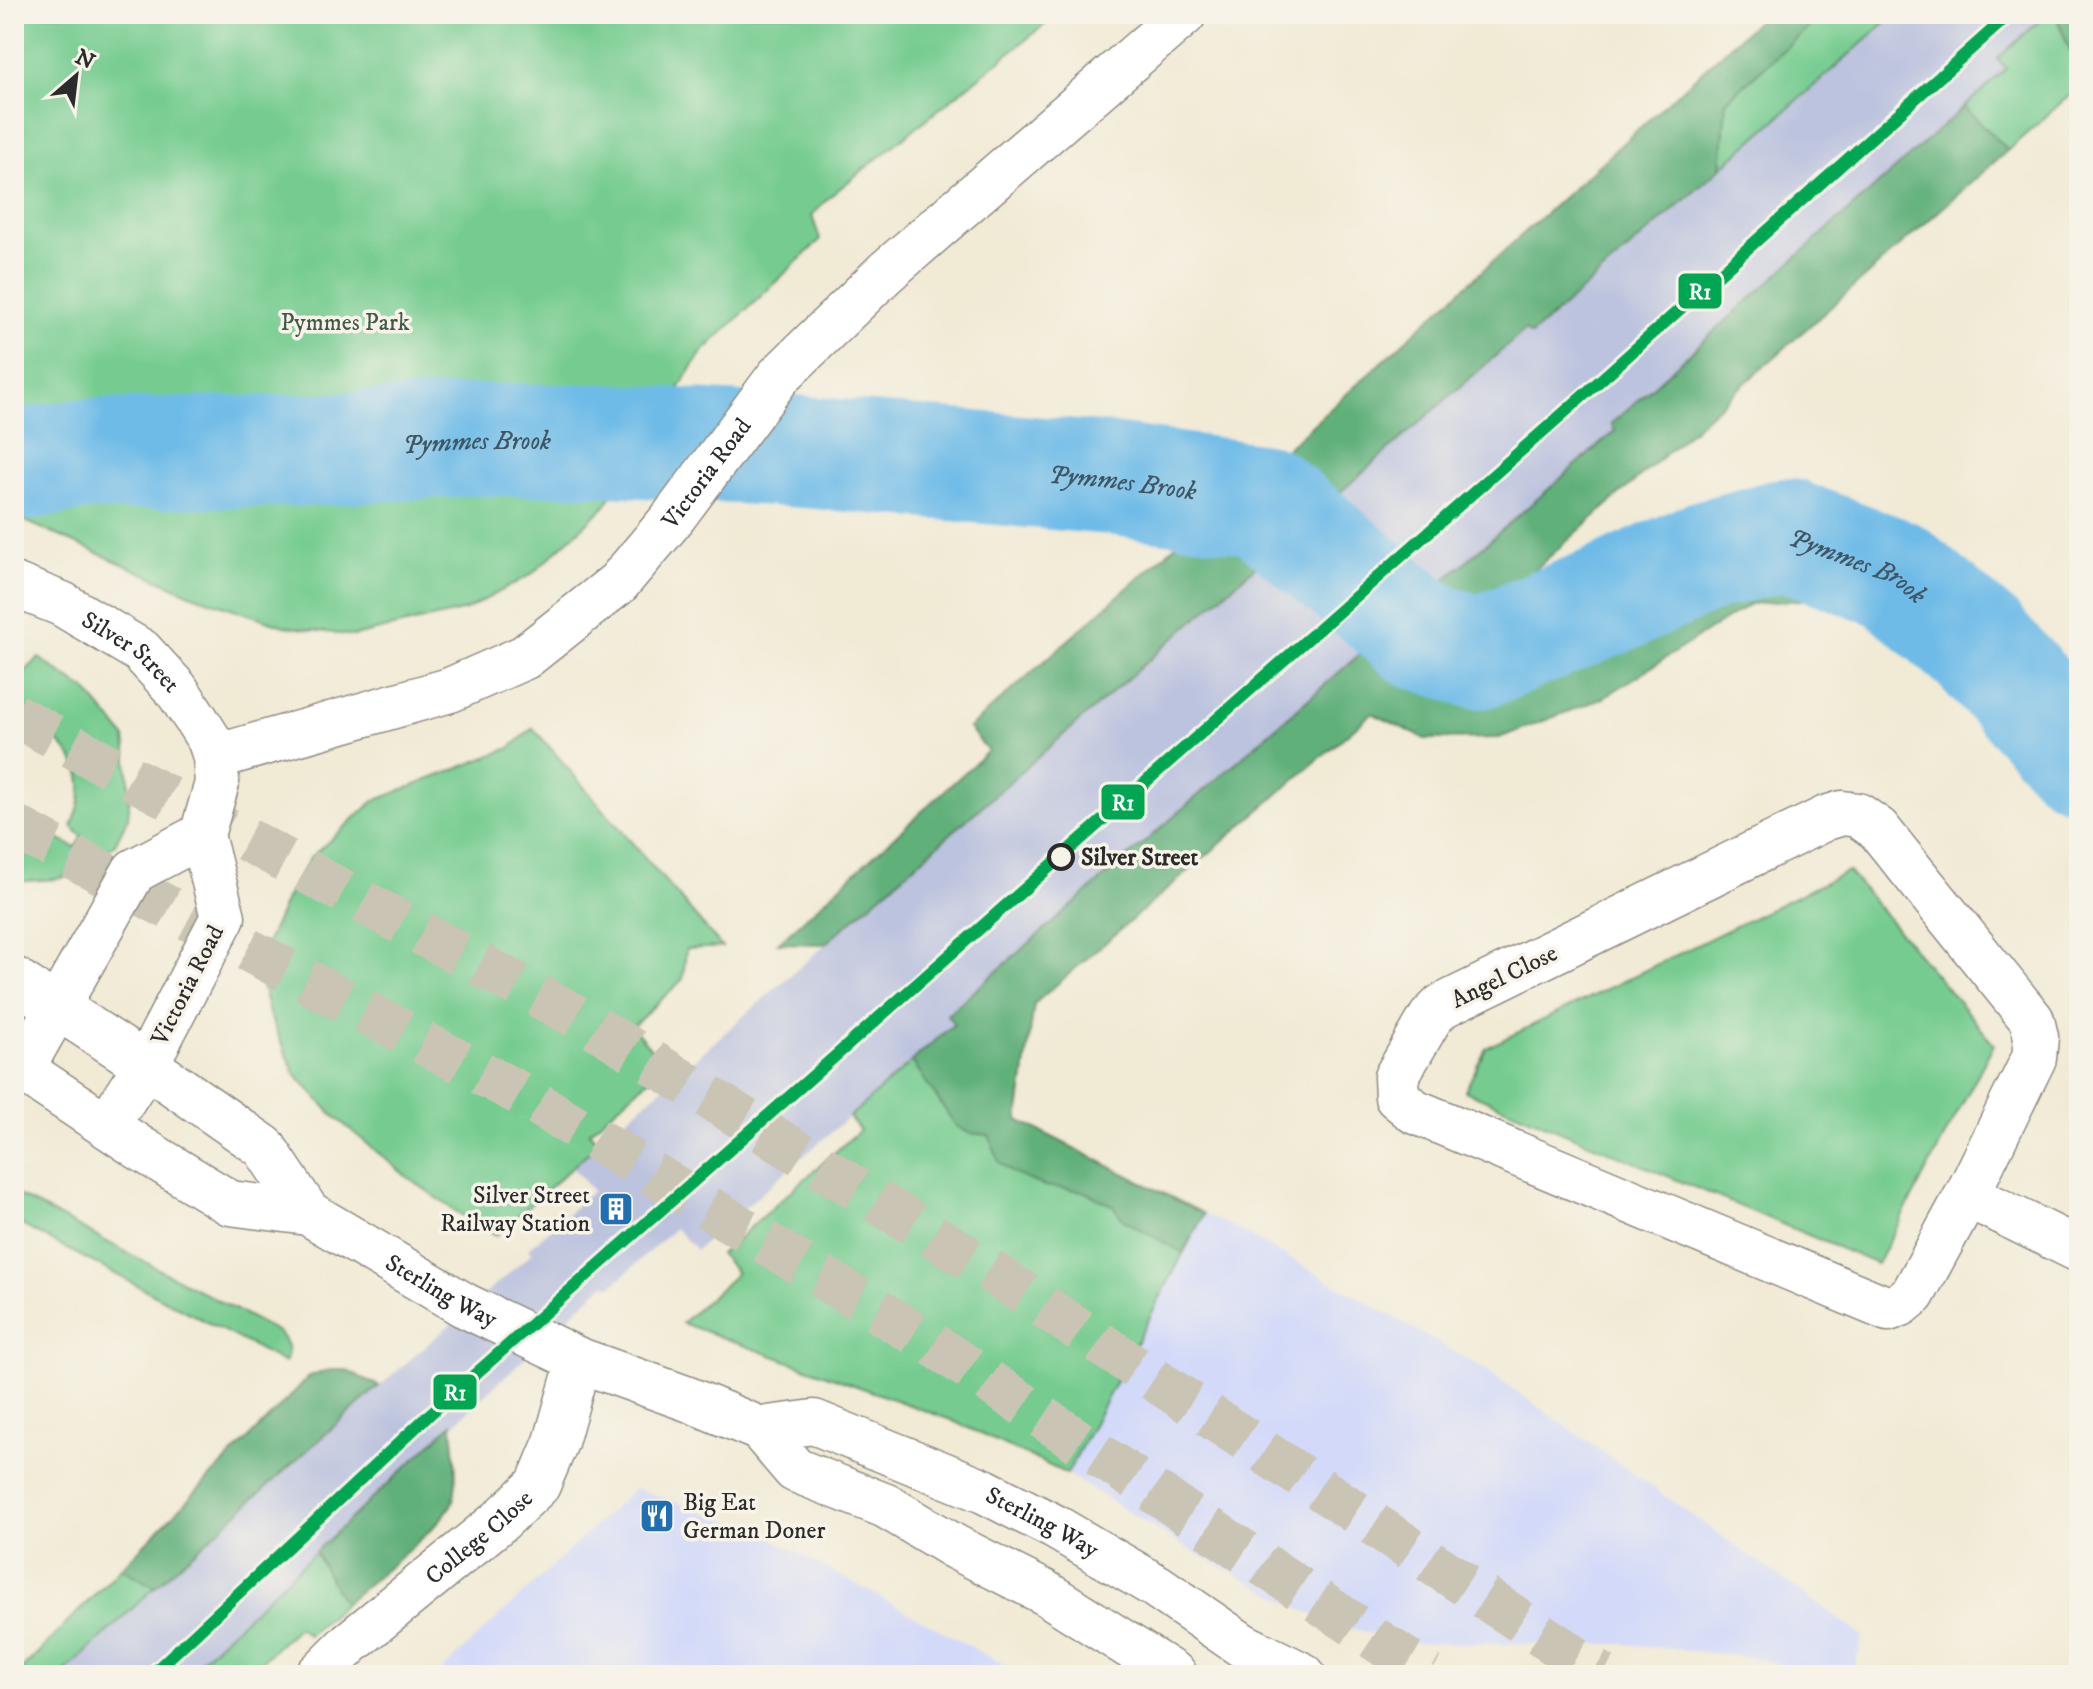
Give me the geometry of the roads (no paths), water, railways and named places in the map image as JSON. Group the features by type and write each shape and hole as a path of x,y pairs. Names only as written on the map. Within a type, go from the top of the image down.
{"street":[{"name":"Victoria Road","path":"215,757 450,690 525,657 618,583 672,519 779,376 886,272 1184,14"},
{"name":"Silver Street","path":"14,585 62,604 141,651 176,689 210,741 215,757"},
{"path":"18,1066 58,1006 134,871 202,835 217,783 215,757"},
{"name":"Angel Close","path":"1842,813 1858,815 1878,829 2032,1020 2036,1037 2034,1058 1967,1195 1913,1294 1901,1304 1888,1309 1414,1111 1397,1097 1396,1077 1431,1017 1442,1006 1826,818 1842,813"},
{"name":"Victoria Road","path":"107,1125 146,1065 223,917 202,835"},
{"name":"Sterling Way","path":"14,979 264,1147 308,1213"},
{"name":"Sterling Way","path":"18,1066 230,1203 308,1213 464,1305 579,1360 760,1429 795,1470 886,1506 955,1547 1044,1592 1175,1675"},
{"path":"1967,1195 2079,1250"},
{"name":"College Close","path":"318,1675 350,1643 500,1521 538,1485 556,1442 579,1360"},
{"name":"Sterling Way","path":"760,1429 814,1422 984,1491 1055,1527 1156,1586 1242,1645 1303,1675"}],"waterway":[{"name":"Pymmes Brook","path":"14,466 80,455 313,450 471,440 612,440 805,452 1111,479 1263,500 1422,634 1479,653 1616,597 1708,555 1786,534 1896,575 1977,644 2079,755"}],"tunnel":[{"path":"14,715 585,1021 987,1269 1602,1675"},
{"path":"14,826 528,1098 937,1347 1429,1675"}],"place":[{"name":"Silver Street","path":"1061,857"},
{"name":"Silver Street Railway Station","path":"616,1209"},
{"name":"Big Eat German Doner","path":"657,1516"}],"park label":[{"name":"Pymmes Park","path":"345,322"}]}
